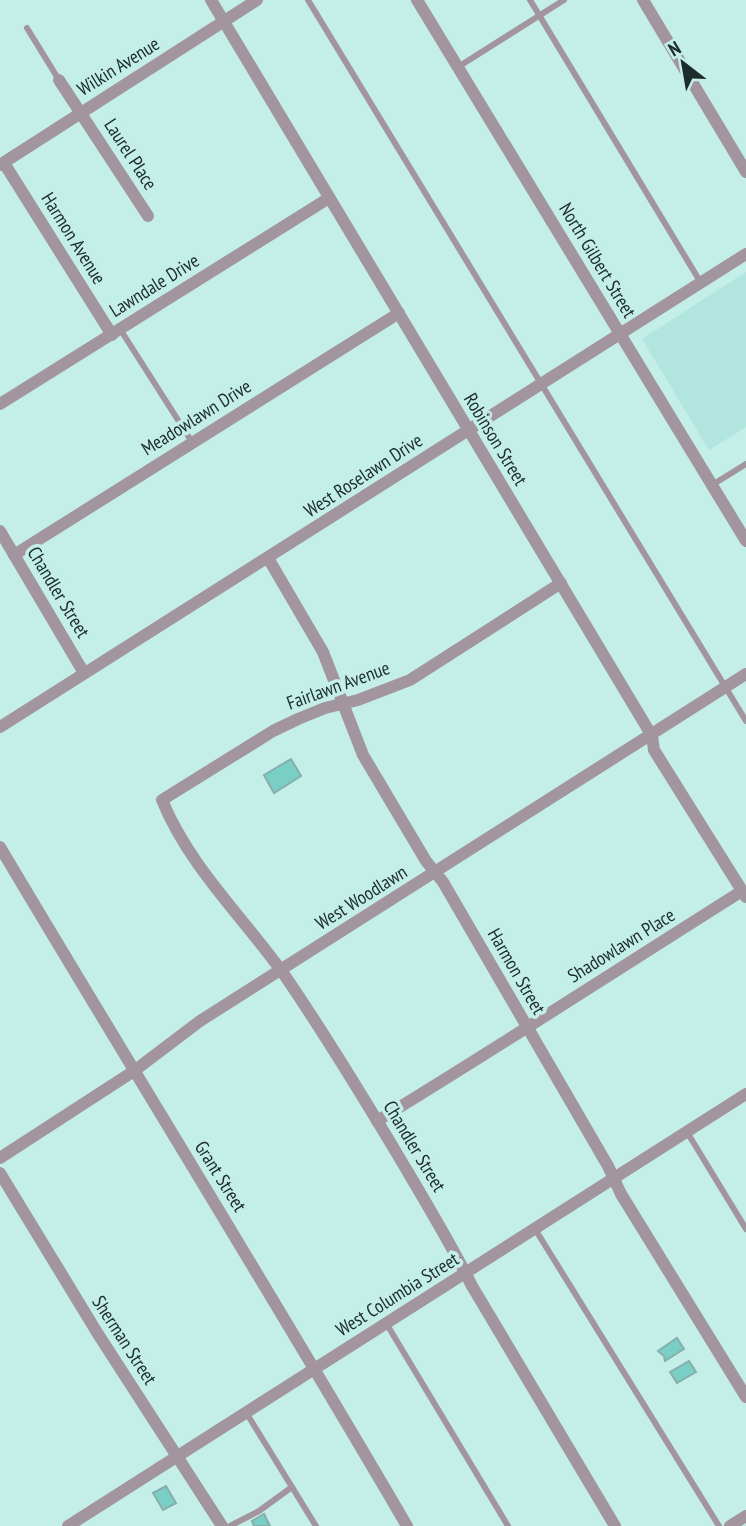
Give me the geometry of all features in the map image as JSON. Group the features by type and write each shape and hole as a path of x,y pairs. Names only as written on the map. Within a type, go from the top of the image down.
{"street":[{"name":"Robinson Street","path":"211,0 652,736 654,750 744,894"},
{"name":"Wilkin Avenue","path":"2,164 257,0"},
{"name":"North Gilbert Street","path":"417,0 746,541"},
{"path":"643,0 746,172"},
{"name":"Laurel Place","path":"59,80 148,216"},
{"name":"Harmon Avenue","path":"2,164 116,332"},
{"name":"Lawndale Drive","path":"0,404 329,198"},
{"name":"West Roselawn Drive","path":"0,727 746,254"},
{"name":"Meadowlawn Drive","path":"14,555 398,313"},
{"name":"Chandler Street","path":"0,531 84,673"},
{"name":"Harmon Street","path":"268,558 323,652 363,755 426,861 443,881 614,1179 746,1397"},
{"name":"Fairlawn Avenue","path":"162,800 273,731 298,719 410,680 561,583"},
{"name":"West Woodlawn","path":"0,1158 134,1071 200,1021 746,674"},
{"name":"Chandler Street","path":"162,800 170,820 207,877 280,970 377,1121 615,1526"},
{"name":"Grant Street","path":"0,847 407,1526"},
{"name":"Shadowlawn Place","path":"377,1121 744,894"},
{"name":"West Columbia Street","path":"68,1526 746,1094"},
{"name":"Sherman Street","path":"0,1173 98,1334 222,1526"},
{"path":"730,1526 746,1516"}],"lane":[{"path":"308,0 746,722"},
{"path":"530,0 701,283"},
{"path":"458,67 564,0"},
{"path":"27,28 59,80"},
{"path":"116,332 192,442"},
{"path":"712,485 746,464"},
{"path":"687,1132 746,1229"},
{"path":"536,1229 719,1526"},
{"path":"386,1323 508,1526"},
{"path":"247,1414 316,1526"},
{"path":"230,1526 259,1511 292,1488"}],"shaded area":[{"path":"746,272 746,427 709,450 642,339"}],"building":[{"path":"291,759 301,776 274,793 264,775"},
{"path":"677,1338 684,1349 665,1361 658,1351"},
{"path":"689,1361 696,1372 677,1383 670,1372"},
{"path":"166,1486 176,1503 163,1510 153,1493"},
{"path":"264,1514 270,1526 254,1526 252,1521"}]}
